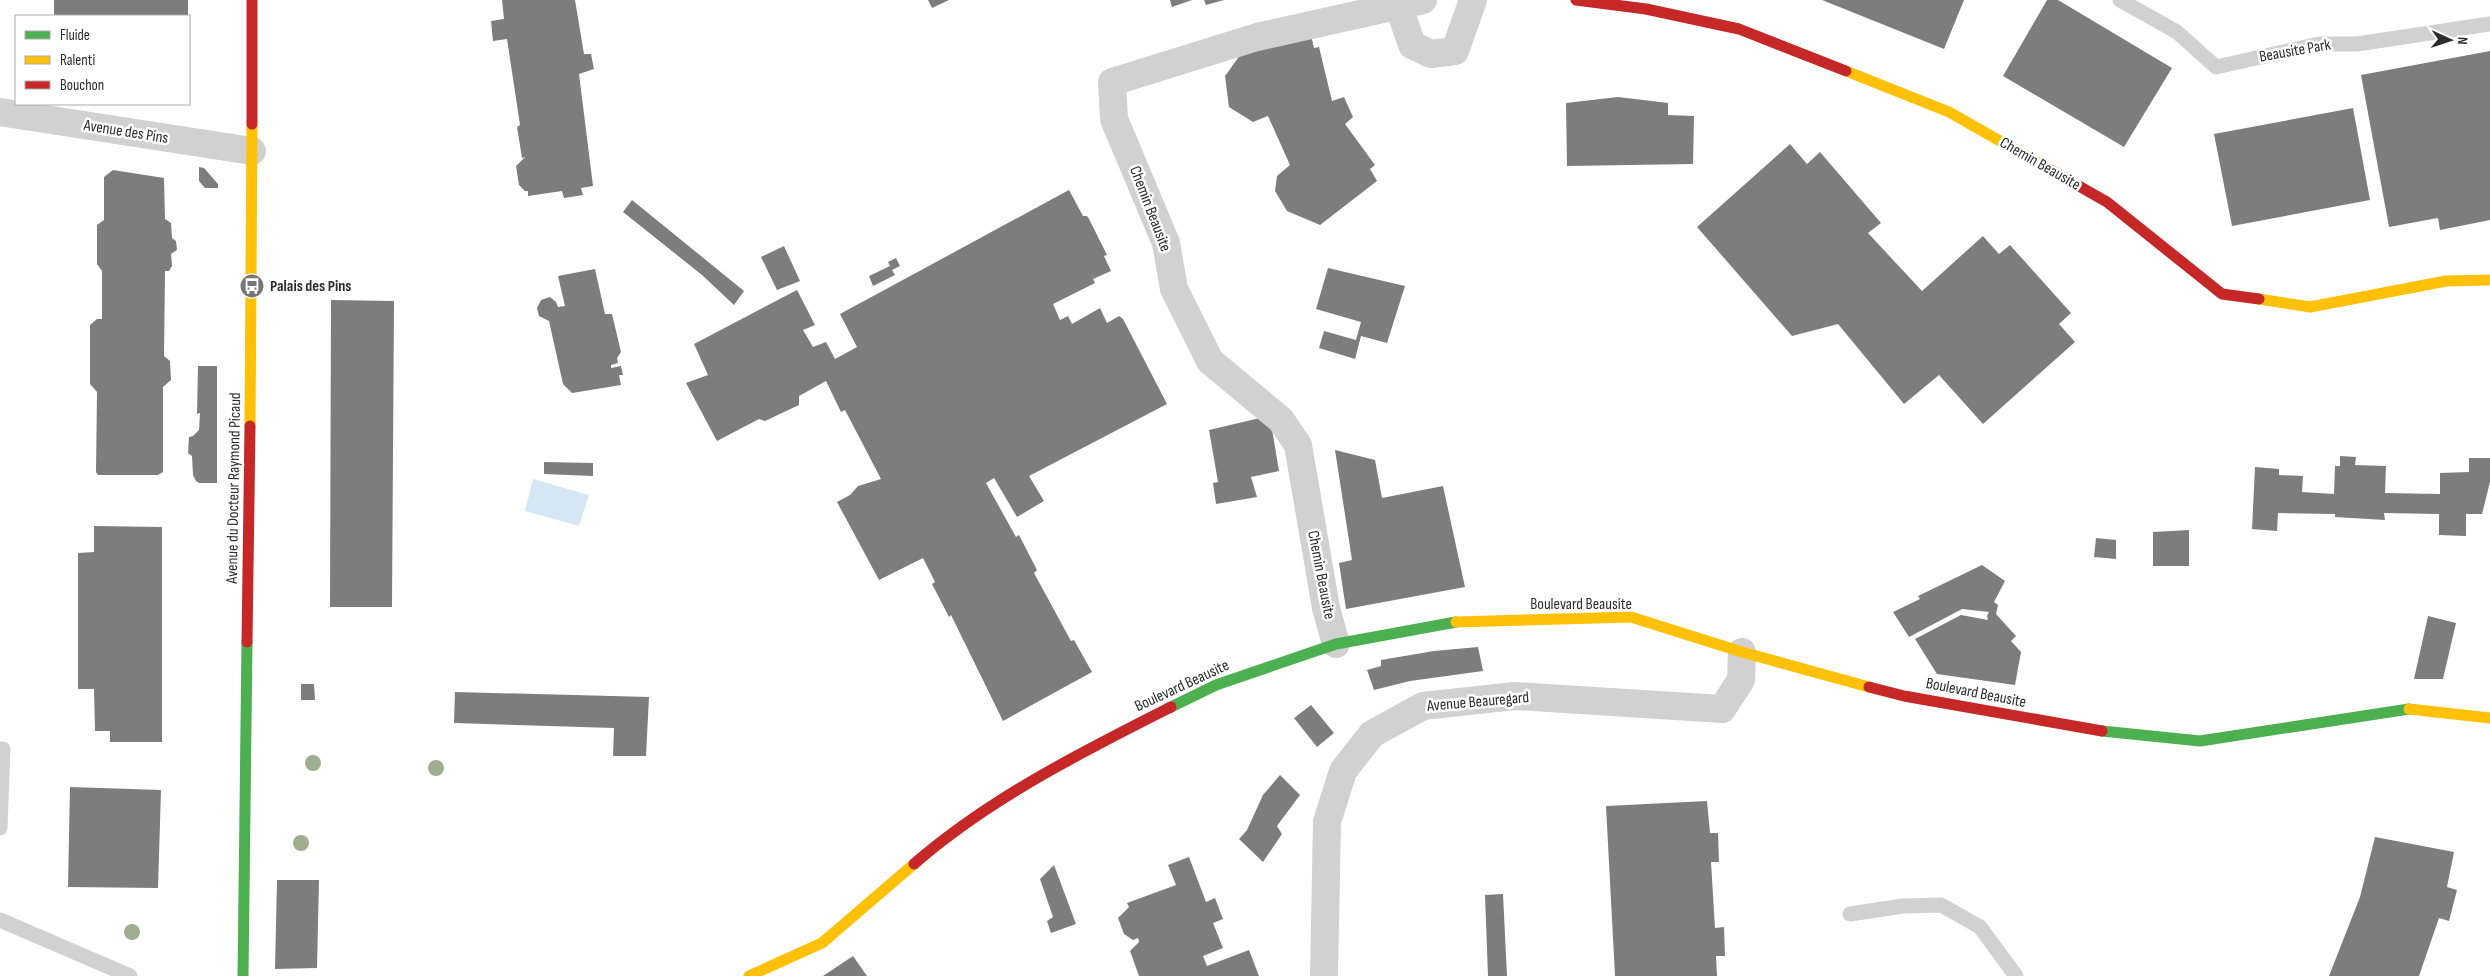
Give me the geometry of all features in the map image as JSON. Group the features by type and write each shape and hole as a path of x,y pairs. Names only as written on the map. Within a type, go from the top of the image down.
{"street":[{"name":"Avenue du Docteur Raymond Picaud","path":"244,976 252,286 252,0"},
{"name":"Chemin Beausite","path":"1336,644 1326,608 1298,445 1281,420 1210,361 1174,289 1166,243 1114,119 1112,82 1257,37 1411,2 1412,45 1431,54 1455,51 1473,0"},
{"name":"Chemin Beausite","path":"1576,0 1648,4 1739,29 1949,112 2107,202 2222,294 2310,307 2446,282 2490,280"},
{"name":"Avenue des Pins","path":"0,112 252,151"},
{"name":"Boulevard Beausite","path":"749,976 822,942 945,837 1065,761 1216,685 1336,644 1462,621 1631,617 1742,652 1904,696 2082,729 2200,741 2406,709 2490,718"},
{"name":"Avenue Beauregard","path":"1324,976 1327,822 1342,771 1372,734 1423,706 1515,696 1722,709 1741,680 1742,652"}],"lane":[{"name":"Beausite Park","path":"2120,0 2177,32 2216,67 2319,44 2357,44 2490,24"},
{"path":"0,828 3,749"},
{"path":"1850,914 1903,906 1940,905 1980,927 2016,976"},
{"path":"0,920 130,976"}],"water":[{"path":"533,479 589,495 579,526 525,511"}],"building":[{"path":"54,0 188,0 188,15 54,15"},
{"path":"502,0 575,0 584,54 591,54 594,69 579,74 593,186 581,188 583,195 564,198 562,191 528,196 528,191 525,191 519,185 516,166 525,157 522,158 517,127 520,125 507,39 493,41 491,21 504,19"},
{"path":"928,0 949,0 932,8"},
{"path":"1170,0 1192,0 1172,7"},
{"path":"1204,0 1224,0 1206,5"},
{"path":"1822,0 1964,0 1944,49"},
{"path":"2047,0 2058,0 2172,68 2124,147 2003,76"},
{"path":"1310,31 1314,48 1319,47 1332,101 1344,97 1353,117 1345,124 1375,165 1370,169 1377,181 1320,225 1287,211 1275,191 1277,176 1290,165 1268,116 1253,122 1229,107 1225,76 1243,51"},
{"path":"2490,51 2490,220 2440,230 2438,218 2389,227 2361,75"},
{"path":"1618,97 1668,103 1668,115 1694,116 1693,164 1567,166 1566,103"},
{"path":"2353,108 2370,200 2232,226 2214,134"},
{"path":"1790,144 1807,164 1820,152 1881,223 1868,233 1922,291 1983,236 1999,254 2010,245 2071,313 2059,324 2075,342 1983,424 1939,375 1904,404 1838,324 1792,336 1697,227"},
{"path":"199,167 204,168 218,184 218,188 205,188 199,181"},
{"path":"113,170 164,178 165,219 171,223 172,238 176,241 177,250 171,254 172,266 169,271 165,271 164,356 170,361 171,380 163,387 163,472 158,475 98,475 96,472 97,392 90,384 90,325 97,319 102,319 102,271 97,264 97,225 104,220 104,177"},
{"path":"1069,190 1083,216 1087,216 1089,219 1107,255 1104,256 1111,271 1093,279 1095,283 1053,304 1060,320 1068,316 1072,324 1100,308 1107,323 1119,316 1123,319 1167,404 1029,476 1044,501 1017,517 994,478 986,483 1016,537 1019,535 1037,570 1034,573 1071,641 1074,640 1092,672 1003,721 951,615 949,617 932,584 935,582 923,558 879,580 837,502 850,495 858,486 881,479 845,410 841,412 826,381 799,396 799,405 765,421 759,419 717,441 686,383 708,375 694,344 797,290 815,325 803,330 813,347 826,342 835,359 857,347 840,314"},
{"path":"632,200 744,291 734,305 702,275 623,212"},
{"path":"784,246 800,281 777,290 761,257"},
{"path":"896,258 900,266 892,270 895,275 873,286 869,276 890,266 888,262"},
{"path":"1328,268 1405,286 1387,343 1361,336 1355,359 1319,348 1324,331 1356,340 1361,322 1316,309"},
{"path":"595,269 605,314 612,314 621,352 617,358 618,363 611,365 611,368 621,366 623,375 619,375 621,385 572,393 563,384 549,321 539,316 537,308 541,300 550,297 556,302 558,307 565,306 558,276"},
{"path":"331,300 394,301 392,607 330,607"},
{"path":"198,366 217,366 217,483 199,483 196,481 193,475 192,456 188,453 189,437 199,430 200,413 197,414"},
{"path":"1260,418 1272,429 1279,471 1251,477 1257,497 1216,504 1213,483 1218,482 1209,430"},
{"path":"1335,450 1375,460 1382,498 1443,486 1465,587 1346,609 1339,563 1352,560"},
{"path":"2340,456 2356,457 2355,465 2386,466 2385,493 2440,494 2440,473 2469,472 2469,458 2490,458 2490,482 2482,514 2466,514 2466,536 2439,535 2439,514 2384,513 2385,520 2335,517 2335,514 2278,513 2277,531 2252,529 2255,467 2279,469 2279,475 2303,476 2302,492 2334,494 2335,466 2340,466"},
{"path":"544,462 593,463 593,476 544,474"},
{"path":"94,526 162,527 162,742 110,742 110,731 95,731 94,689 78,689 78,553 94,552"},
{"path":"2189,530 2189,566 2153,566 2153,532"},
{"path":"2096,538 2116,540 2116,559 2094,557"},
{"path":"1982,565 2005,581 1994,602 1998,605 1996,614 2016,636 2011,641 2021,652 2015,685 1937,674 1915,639 1961,615 1988,620 1989,612 1962,609 1909,637 1893,612 1920,599 1918,596"},
{"path":"2428,616 2456,623 2443,679 2414,679"},
{"path":"1478,647 1483,671 1410,681 1374,690 1367,670 1381,666 1381,660 1434,651"},
{"path":"301,684 314,684 315,700 301,700"},
{"path":"455,692 649,697 646,756 613,756 614,728 454,723"},
{"path":"1311,705 1334,733 1317,747 1294,718"},
{"path":"1280,775 1300,795 1277,826 1282,834 1263,862 1239,839 1247,830 1263,795"},
{"path":"70,787 161,790 158,888 68,887"},
{"path":"1707,801 1710,833 1718,833 1719,862 1711,862 1715,928 1724,927 1725,956 1716,956 1717,976 1615,976 1606,806"},
{"path":"2375,837 2454,852 2447,887 2457,890 2449,921 2439,918 2419,976 2329,976 2360,897"},
{"path":"1189,857 1206,902 1215,898 1223,919 1213,923 1223,948 1203,956 1207,966 1249,950 1259,976 1139,976 1130,951 1139,942 1138,938 1133,940 1124,934 1118,918 1129,907 1127,903 1176,885 1168,865"},
{"path":"1054,865 1076,924 1051,933 1047,921 1053,917 1040,879"},
{"path":"277,880 319,880 317,968 275,969"},
{"path":"1503,894 1507,976 1488,976 1485,895"},
{"path":"853,956 867,976 823,976"}],"traffic: fast":[{"path":"1171,707 1216,685 1336,644 1456,622"},
{"path":"243,976 247,642"},
{"path":"2102,731 2200,741 2409,709"}],"traffic: slow":[{"path":"1846,71 1949,112 2042,165"},
{"path":"250,426 252,124"},
{"path":"2259,299 2310,307 2446,281 2490,280"},
{"path":"1456,622 1631,617 1742,652 1869,687"},
{"path":"2409,709 2490,718"},
{"path":"749,976 822,943 914,864"}],"traffic: jam":[{"path":"252,0 252,124"},
{"path":"1576,0 1646,9 1739,29 1846,71"},
{"path":"2042,165 2107,202 2222,294 2259,299"},
{"path":"247,642 250,426"},
{"path":"1869,687 1904,696 2102,731"},
{"path":"914,864 943,840 1005,797 1104,741 1171,707"}],"place":[{"name":"Palais des Pins","path":"252,286"}]}
